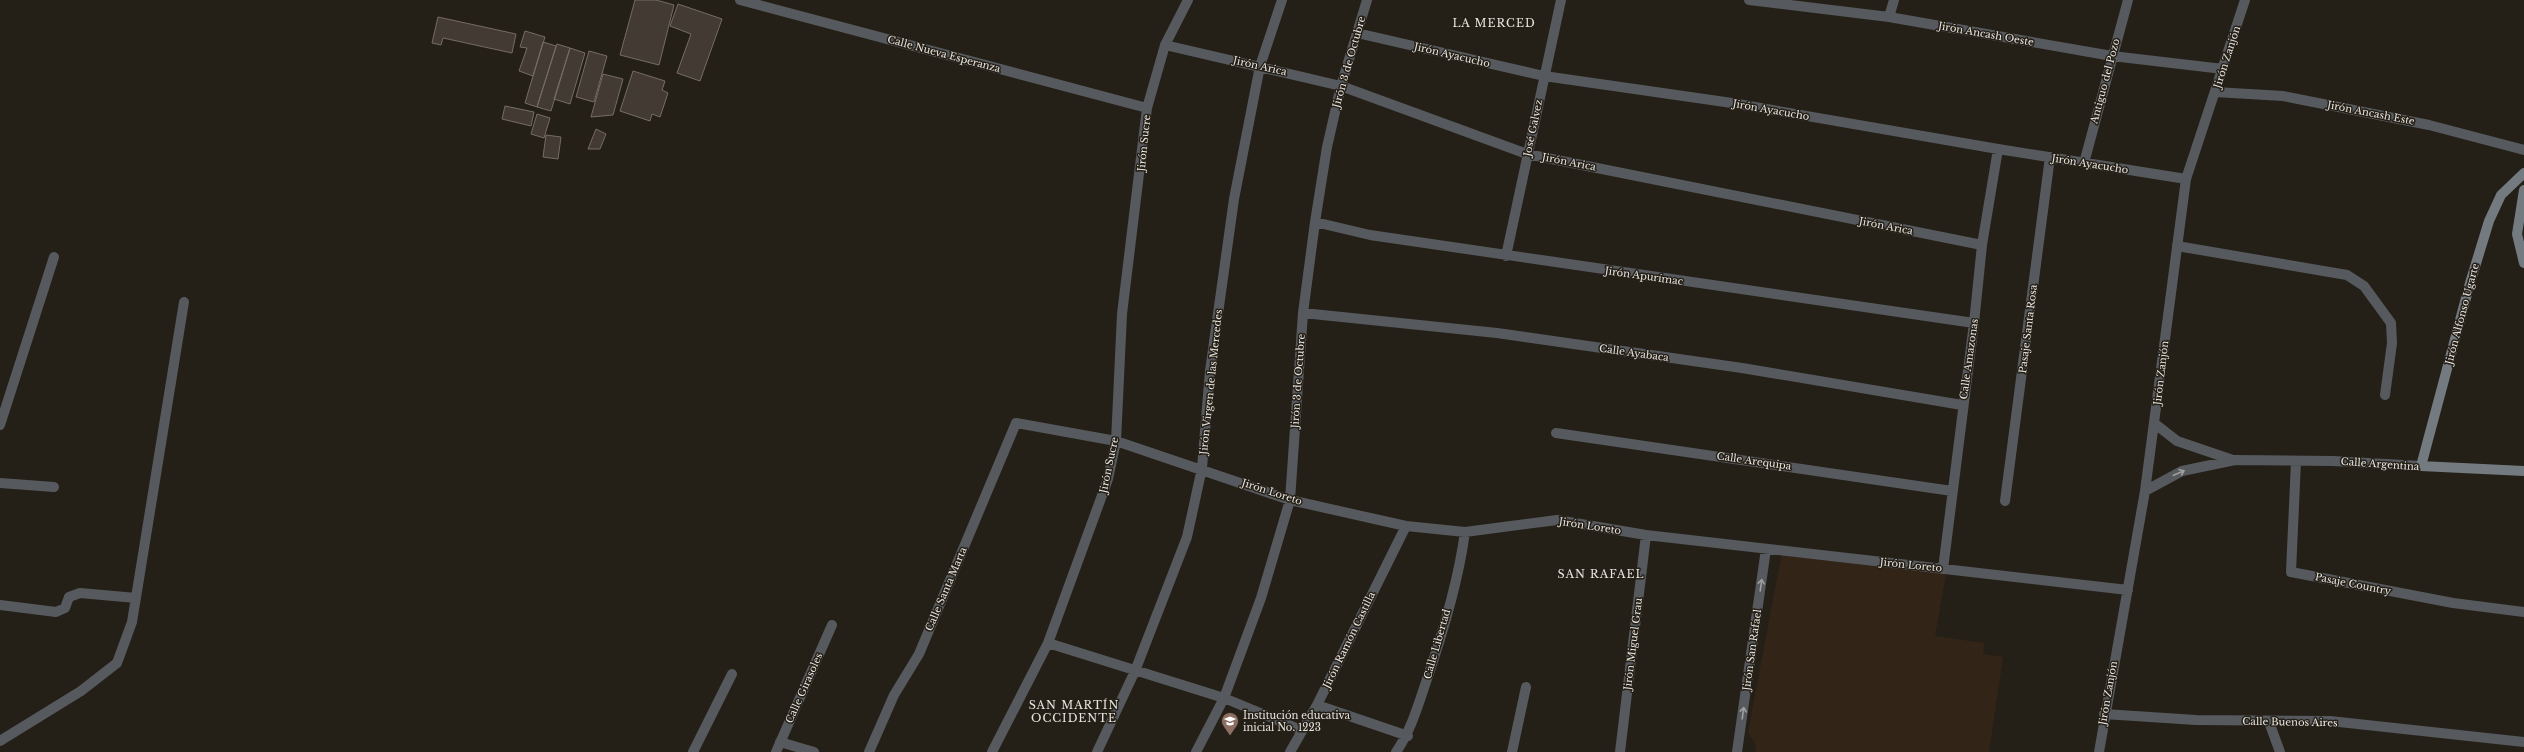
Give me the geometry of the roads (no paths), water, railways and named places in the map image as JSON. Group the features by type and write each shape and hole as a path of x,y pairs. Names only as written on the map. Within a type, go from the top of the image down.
{"street":[{"name":"Calle Nueva Esperanza","path":"740,0 1148,108"},
{"name":"Jirón Sucre","path":"992,752 1048,643 1100,506 1108,479 1116,441 1122,314 1148,108 1165,45 1188,0"},
{"name":"Jirón Virgen de las Mercedes","path":"1097,752 1134,671 1185,543 1202,468 1210,371 1234,199 1260,66 1282,0"},
{"name":"Jirón 3 de Octubre","path":"1196,752 1224,698 1261,598 1290,500 1303,313 1315,222 1327,147 1341,86 1367,0"},
{"name":"José Galvez","path":"1506,256 1561,0"},
{"name":"Jirón Ancash Oeste","path":"1749,0 1890,17 2112,56 2223,69"},
{"path":"1890,17 1894,0"},
{"name":"Antiguo del Pozo","path":"2084,163 2128,0"},
{"name":"Jirón Zanjón","path":"2098,752 2145,491 2186,179 2245,0"},
{"name":"Jirón Ayacucho","path":"1357,33 1544,76 1732,103 1998,150 2186,179"},
{"name":"Jirón Arica","path":"1165,45 1341,86 1527,154 1982,245"},
{"name":"Jirón Ancash Este","path":"2215,92 2284,96 2430,125 2524,150"},
{"name":"Calle Amazonas","path":"1943,569 1962,405 1974,323 1982,245 1998,150"},
{"name":"Pasaje Santa Rosa","path":"2005,501 2050,158"},
{"name":"Jirón Alfonso Ugarte","path":"2421,466 2470,283 2489,221 2502,195 2524,173"},
{"path":"2524,190 2521,234 2524,263"},
{"name":"Jirón Apurímac","path":"1315,222 1370,236 1974,323"},
{"path":"2177,246 2347,275 2364,286 2391,323 2392,343 2385,395"},
{"path":"0,425 54,257"},
{"path":"0,741 81,691 117,663 132,622 184,302"},
{"name":"Calle Ayabaca","path":"1303,313 1512,335 1742,368 1962,405"},
{"name":"Jirón Loreto","path":"1016,423 1116,441 1202,468 1290,500 1406,526 1465,532 1557,520 1646,535 2128,590"},
{"name":"Calle Santa Marta","path":"869,752 894,695 919,654 1016,423"},
{"name":"Calle Argentina","path":"2154,423 2178,441 2235,460"},
{"name":"Calle Arequipa","path":"1556,433 1952,491"},
{"name":"Calle Argentina","path":"2145,491 2182,471 2235,460 2333,461 2524,471"},
{"name":"Pasaje Country","path":"2296,461 2291,572 2453,603 2524,612"},
{"path":"0,483 54,487"},
{"name":"Jirón Ramón Castilla","path":"1290,752 1300,730 1317,705 1406,526"},
{"name":"Calle Libertad","path":"1396,752 1408,736 1438,648 1462,552 1465,532"},
{"name":"Jirón Miguel Grau","path":"1620,752 1646,535"},
{"name":"Jirón San Rafael","path":"1737,752 1766,549"},
{"path":"0,605 56,612 65,608 70,597 80,593 136,598"},
{"name":"Calle Girasoles","path":"776,752 832,625"},
{"path":"1048,643 1224,698 1300,730"},
{"path":"693,752 732,674"},
{"path":"1512,752 1526,687"},
{"path":"1317,705 1408,736"},
{"name":"Calle Buenos Aires","path":"2104,714 2196,720 2269,722 2330,721 2524,742"},
{"path":"2269,722 2280,752"},
{"path":"780,742 814,752"}],"place":[{"name":"Institución educativa inicial No. 1223","path":"1230,736"}],"district":[{"name":"LA MERCED","path":"1494,23"},
{"name":"SAN RAFAEL","path":"1601,574"},
{"name":"SAN MARTÍN OCCIDENTE","path":"1074,711"}]}
